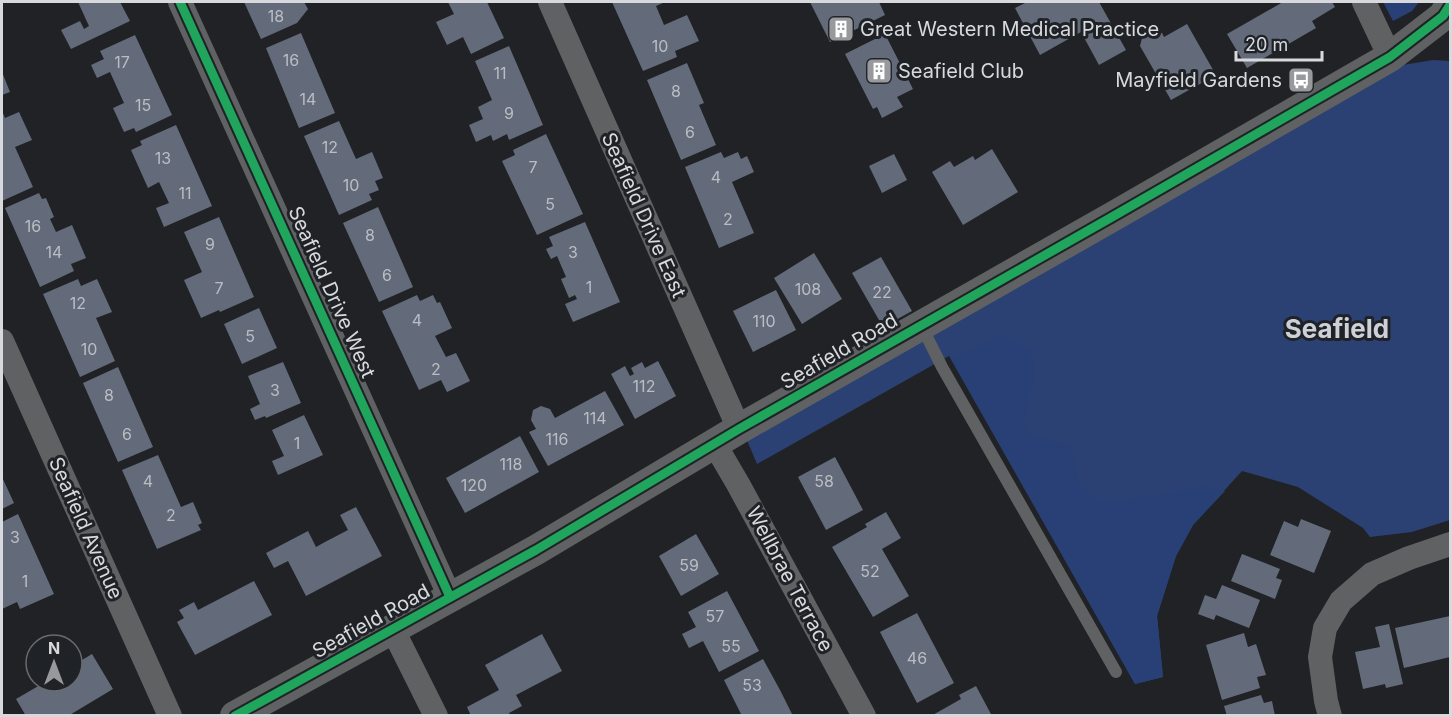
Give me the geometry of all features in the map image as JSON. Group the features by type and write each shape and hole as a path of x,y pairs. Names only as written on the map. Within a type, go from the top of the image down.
{"street":[{"name":"Seafield Drive West","path":"180,2 450,597"},
{"name":"Seafield Drive East","path":"550,2 726,436"},
{"path":"1364,2 1390,57"},
{"name":"Seafield Road","path":"235,716 536,549 726,436 1390,57 1448,15"},
{"name":"Seafield Avenue","path":"2,341 170,716"},
{"name":"Wellbrae Terrace","path":"726,436 738,484 864,716"},
{"path":"1330,716 1320,657 1325,628 1341,601 1372,574 1450,544"},
{"path":"393,630 436,716"}],"lane":[{"path":"921,325 942,367 1116,672"}],"shaded area":[{"path":"1383,2 1419,2 1412,11 1393,21"},
{"path":"1433,60 1450,61 1450,520 1412,532 1370,537 1363,528 1298,487 1242,471 1193,525 1176,556 1157,616 1163,677 1135,684 949,356 757,464 746,438 1397,66"},
{"path":"996,336 1006,336 1032,349 1034,373 1025,411 1025,426 1028,434 1067,445 1073,454 1079,482 1088,494 1098,499 1114,500 1155,496 1206,486 1225,491 1193,525 1176,556 1157,616 1163,677 1135,684 952,359"}],"building":[{"path":"78,2 120,2 130,21 71,49 61,30 80,21 84,29 89,26"},
{"path":"244,2 304,2 308,9 297,23 261,39"},
{"path":"448,2 487,2 504,38 471,54 463,37 447,45 436,22 454,14"},
{"path":"612,2 665,2 656,6 664,25 687,15 699,41 675,51 677,57 643,71"},
{"name":"Great Western Medical Practice","path":"810,2 879,2 885,15 830,42"},
{"path":"1027,2 1099,2 1126,50 1099,65 1081,32 1040,55 1015,8"},
{"path":"1283,2 1332,2 1335,7 1312,21 1316,28 1247,68 1227,34"},
{"path":"1187,24 1216,75 1171,100 1140,46 1142,38 1154,32 1162,33 1164,37"},
{"path":"301,33 335,113 299,128 266,48"},
{"name":"Seafield Club","path":"885,34 913,89 897,97 903,107 882,118 877,107 873,109 845,54"},
{"path":"135,35 172,115 136,132 134,128 124,132 113,108 124,103 110,72 97,78 91,65 104,59 100,51"},
{"path":"509,46 543,125 509,140 507,134 493,141 491,135 476,142 469,125 483,119 478,107 492,100 475,61"},
{"path":"687,63 704,103 699,105 716,145 681,160 647,80"},
{"path":"2,72 10,92 2,95"},
{"path":"2,111 5,118 19,112 32,140 15,147 33,187 2,201"},
{"path":"339,121 356,159 372,152 383,178 375,181 379,190 369,194 372,200 339,215 304,136"},
{"path":"176,125 212,206 164,227 156,208 169,203 159,182 148,188 131,150 142,145 140,141"},
{"path":"546,134 583,214 537,235 502,161 515,155 513,150"},
{"path":"992,149 1018,192 963,225 932,172 950,161 954,167 973,156 975,160"},
{"path":"721,152 724,158 738,152 741,159 747,156 754,172 732,182 754,233 719,248 685,167"},
{"path":"894,154 907,180 882,193 869,166"},
{"path":"39,193 42,199 46,198 54,217 50,219 56,232 72,225 86,258 71,264 74,271 40,287 5,208"},
{"path":"378,207 413,287 379,302 343,223"},
{"path":"219,217 254,297 201,318 184,280 202,272 184,232"},
{"path":"585,222 620,302 573,322 565,304 577,299 575,295 569,298 561,279 566,277 557,256 551,259 546,249 553,246 549,237"},
{"path":"814,253 842,299 802,324 774,278"},
{"path":"881,257 912,311 883,327 852,273"},
{"path":"78,279 81,286 97,279 112,312 96,318 115,361 80,377 43,294"},
{"path":"776,290 796,330 753,352 733,311"},
{"path":"417,295 420,301 433,295 437,303 440,302 452,328 435,336 446,357 456,353 470,381 447,392 441,380 419,390 382,311"},
{"path":"259,308 277,348 242,364 224,324"},
{"path":"658,361 676,396 635,419 611,374 625,366 630,376 634,374 631,368 642,362 645,368"},
{"path":"283,362 301,403 266,418 265,416 255,420 250,409 260,404 248,376"},
{"path":"118,367 153,447 118,462 83,383"},
{"path":"605,391 624,425 548,466 529,432 536,429 531,420 533,410 541,406 550,409 555,418"},
{"path":"304,415 323,455 278,475 272,461 284,456 272,430"},
{"path":"520,436 539,472 465,513 446,478"},
{"path":"158,455 181,507 193,502 202,523 198,525 201,530 157,549 122,470"},
{"path":"835,457 863,510 826,530 798,477"},
{"path":"2,477 14,503 2,509"},
{"path":"356,507 382,556 306,596 288,561 274,568 266,553 308,531 316,547 348,530 340,515"},
{"path":"886,512 901,538 882,549 909,596 873,617 832,547 867,527 865,524"},
{"path":"18,514 54,594 20,609 17,602 2,609 2,522"},
{"path":"1301,519 1331,531 1314,573 1270,555 1284,521 1298,527"},
{"path":"696,534 719,574 681,596 659,556"},
{"path":"1242,554 1280,569 1276,578 1282,580 1275,599 1231,581"},
{"path":"254,581 272,615 195,655 177,622 184,618 179,610 194,602 198,610"},
{"path":"1222,585 1260,600 1249,628 1216,615 1214,620 1198,614 1205,595 1216,599"},
{"path":"727,591 759,651 719,672 703,641 689,648 682,634 696,627 688,612"},
{"path":"917,613 954,683 917,703 880,632"},
{"path":"1450,616 1450,657 1404,668 1395,628"},
{"path":"1389,624 1403,684 1386,688 1385,684 1363,689 1355,652 1380,647 1375,627"},
{"path":"1244,633 1248,647 1256,644 1266,675 1257,677 1260,688 1222,700 1206,645"},
{"path":"542,634 562,671 516,695 522,706 509,713 511,716 471,716 467,707 499,690 485,665"},
{"path":"92,654 113,689 68,716 26,716 16,699 26,693 84,693 84,659"},
{"path":"763,659 793,716 742,716 724,680"},
{"path":"976,686 992,716 931,716 961,699 959,695"},
{"path":"1261,695 1264,703 1272,701 1275,716 1227,716 1224,706"}],"cycle path":[{"path":"180,2 450,597"},
{"path":"235,716 536,550 739,429 1390,57 1443,16 1450,5"}],"place":[{"name":"Great Western Medical Practice","path":"841,29"},
{"name":"Seafield Club","path":"879,71"},
{"name":"Mayfield Gardens","path":"1301,80"}],"district":[{"name":"Seafield","path":"1337,328"}]}
